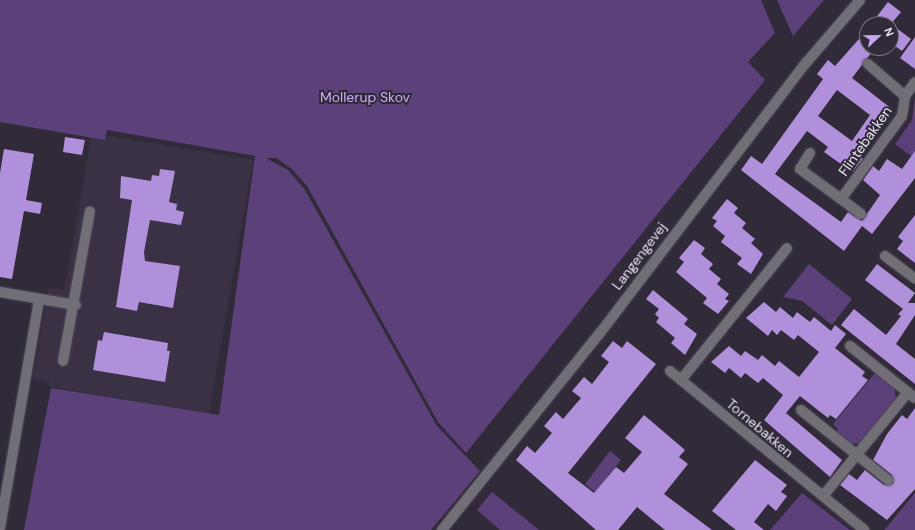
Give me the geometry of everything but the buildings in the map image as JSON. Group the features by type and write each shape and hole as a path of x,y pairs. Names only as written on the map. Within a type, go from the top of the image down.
{"street":[{"name":"Langengevej","path":"442,530 600,333 806,63 860,0"},
{"name":"Flintebakken","path":"868,64 905,96"},
{"name":"Flintebakken","path":"841,199 902,116 905,96 915,82"},
{"name":"Flintebakken","path":"810,153 800,169 862,214"},
{"path":"63,361 90,211"},
{"path":"681,380 787,248"},
{"path":"885,256 915,279"},
{"path":"0,292 74,305"},
{"path":"0,528 39,299"},
{"path":"823,496 857,455 911,395 850,346"},
{"name":"Tornebakken","path":"670,371 864,530"},
{"path":"801,410 888,480"}],"shaded area":[{"path":"92,133 253,160 209,415 48,386 49,382 33,379 49,288 64,290"}],"green space":[{"name":"Mollerup Skov","path":"0,0 761,0 775,33 748,62 765,80 466,453 438,422 307,186 292,169 276,158 266,158 288,170 305,190 437,426 480,471 431,530 24,530 51,388 219,415 255,156 107,130 105,140 0,122"},
{"path":"777,0 824,0 793,36"},
{"path":"915,97 915,159 895,144 912,120"},
{"path":"809,264 852,299 832,325 802,301 783,297"},
{"path":"875,373 894,387 896,398 861,443 850,444 836,433 838,429 833,424"},
{"path":"610,451 621,460 595,492 585,484"},
{"path":"492,492 539,530 500,530 477,510"},
{"path":"802,493 850,530 770,530"},
{"path":"915,493 915,530 884,530 885,529"}]}
